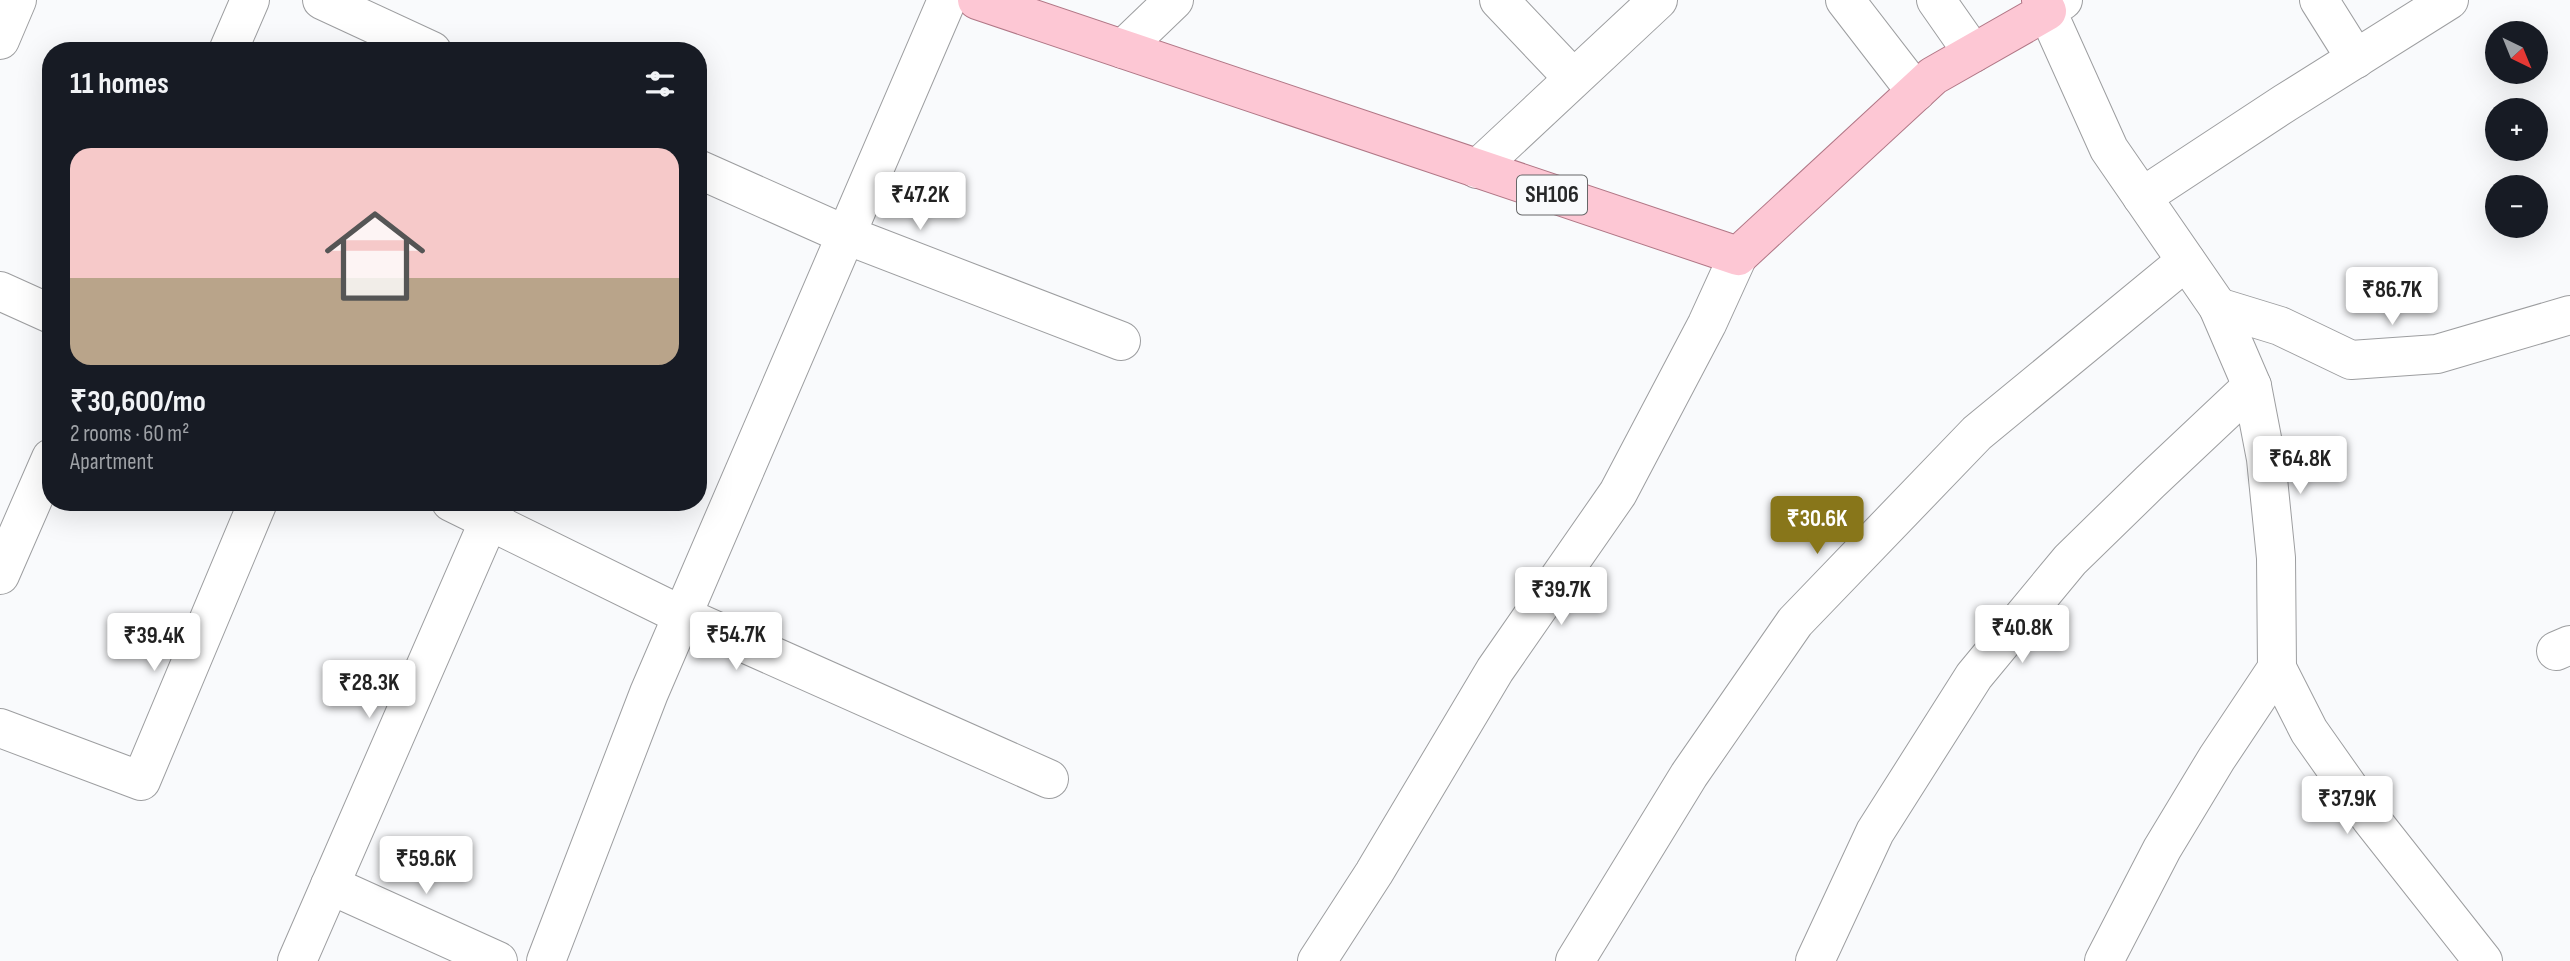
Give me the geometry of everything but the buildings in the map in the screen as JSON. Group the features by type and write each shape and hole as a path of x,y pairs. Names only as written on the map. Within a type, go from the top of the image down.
{"main road":[{"name":"SH106","path":"977,0 1738,256"},
{"path":"1738,256 1933,76 2050,4"}],"street":[{"path":"0,40 17,0"},
{"path":"232,42 250,0"},
{"path":"322,0 413,42"},
{"path":"546,961 649,693 947,0"},
{"path":"1123,49 1174,0"},
{"path":"1499,0 1573,78"},
{"path":"1478,169 1658,0"},
{"path":"1845,0 1916,92"},
{"path":"1936,0 1973,53"},
{"path":"2319,0 2356,59"},
{"path":"2142,197 2449,0"},
{"path":"2050,4 2109,149 2218,307 2252,386 2266,459 2274,545 2277,667 2309,731 2363,808 2483,961"},
{"path":"707,173 846,235 1121,341"},
{"path":"1317,961 1374,873 1495,670 1618,493 1707,324 1738,256"},
{"path":"1575,961 1689,775 1795,622 1977,433 2186,261"},
{"path":"0,291 42,310"},
{"path":"2218,307 2280,326 2351,360 2437,354 2570,315"},
{"path":"1815,961 1875,832 1974,676 2070,560 2252,386"},
{"path":"0,575 42,479"},
{"path":"0,728 141,781 254,511"},
{"path":"297,961 493,511 682,616 1049,779"},
{"path":"2105,961 2162,849 2217,758 2277,667"},
{"path":"330,885 498,961"}]}
